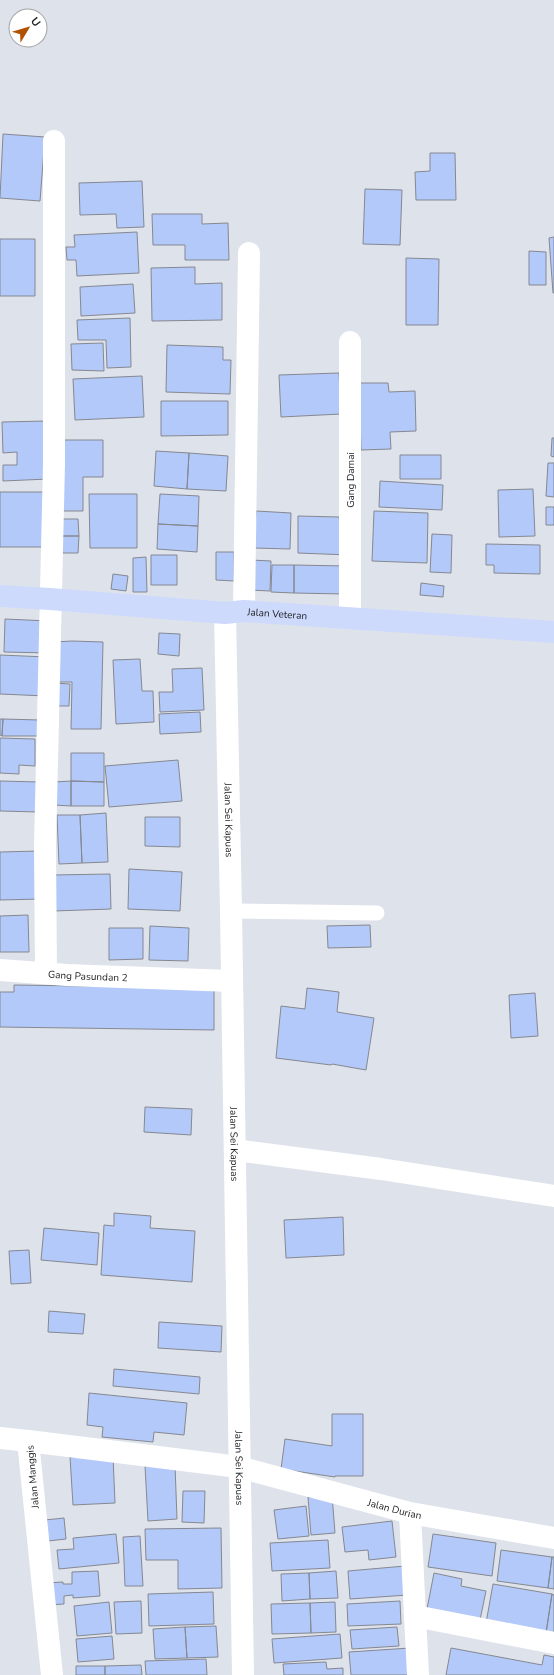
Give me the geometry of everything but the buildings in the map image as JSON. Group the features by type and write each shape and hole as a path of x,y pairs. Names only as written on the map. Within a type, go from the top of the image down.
{"street":[{"name":"Gang Pasundan 2","path":"54,141 54,464 45,846 46,973 232,981"},
{"name":"Jalan Sei Kapuas","path":"243,1675 231,911 234,612 249,253"},
{"name":"Gang Damai","path":"350,342 350,618"},
{"name":"Jalan Veteran","path":"0,596 50,598 234,612 350,618 554,632"},
{"path":"0,970 46,973"},
{"path":"235,1150 381,1169 554,1196"},
{"path":"0,1438 28,1441"},
{"name":"Jalan Manggis","path":"52,1675 28,1441 239,1467"},
{"name":"Jalan Durian","path":"239,1467 410,1513 554,1538"},
{"path":"410,1513 418,1675"},
{"path":"415,1616 554,1643"}],"lane":[{"path":"231,911 377,913"}]}
